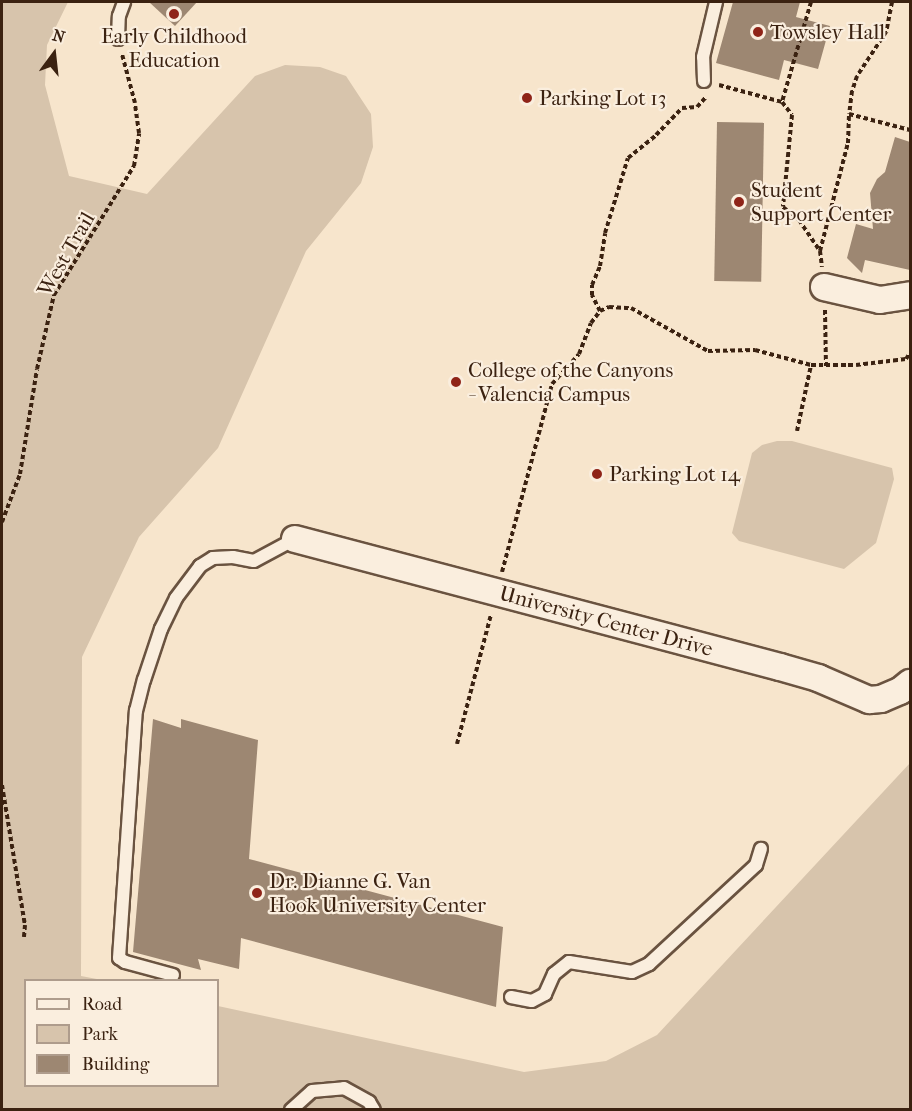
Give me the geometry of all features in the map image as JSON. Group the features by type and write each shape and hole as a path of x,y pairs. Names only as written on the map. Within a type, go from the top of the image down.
{"street":[{"path":"824,287 880,300 910,296"},
{"name":"University Center Drive","path":"295,539 780,667 818,678 869,700 881,699 900,691 910,683"}],"lane":[{"path":"118,39 119,16 124,2"},
{"path":"704,81 703,57 716,2"},
{"path":"172,975 125,963 119,958 136,711 144,680 161,629 176,598 200,566 213,558 233,557 254,561 295,539"},
{"path":"511,997 532,1001 545,994 554,974 568,962 632,972 649,964 756,865 761,849"},
{"path":"291,1110 312,1091 344,1088 369,1102 374,1110"}],"path":[{"path":"782,102 811,2"},
{"path":"824,287 820,251 848,143 852,91 857,76 886,32 892,2"},
{"name":"West Trail","path":"2,522 20,474 37,369 54,295 111,207 134,166 139,133 135,103 118,39"},
{"path":"600,311 592,296 592,285 628,158 656,135 682,108 697,106 707,96 704,81 782,102 792,115 783,207 799,220 820,251"},
{"path":"849,114 910,130"},
{"path":"457,744 552,384 579,354 591,323 600,311 609,307 631,308 708,351 755,350 811,365 908,360 910,353"},
{"path":"825,332 826,366"},
{"path":"797,430 811,365"},
{"path":"2,784 25,925 24,937"}],"green space":[{"path":"2,2 68,2 47,45 45,85 69,176 147,194 255,76 285,65 320,67 346,76 371,114 373,147 361,183 306,251 218,448 139,537 82,657 81,976 97,979 24,979 24,1087 219,1087 219,1006 524,1072 606,1061 657,1035 910,763 910,1109 2,1110"},
{"path":"777,441 792,441 892,468 894,479 876,543 844,569 739,541 732,533 752,453 762,445"}],"building":[{"name":"Early Childhood Education","path":"149,2 197,2 175,26"},
{"name":"Towsley Hall","path":"733,2 800,2 796,17 830,26 818,69 784,60 779,80 716,63"},
{"name":"Student Support Center","path":"717,122 764,123 761,282 714,281"},
{"path":"895,137 910,142 910,270 865,260 862,273 847,258 856,224 873,229 870,193 877,179 885,172"},
{"name":"Dr. Dianne G. Van Hook University Center","path":"153,719 181,728 181,719 258,740 249,859 503,927 496,1007 241,938 239,969 198,959 201,970 133,952"}],"place":[{"name":"Early Childhood Education","path":"174,14"},
{"name":"Towsley Hall","path":"758,32"},
{"name":"Parking Lot 13","path":"527,98"},
{"name":"Student Support Center","path":"739,202"},
{"name":"College of the Canyons - Valencia Campus","path":"456,382"},
{"name":"Parking Lot 14","path":"597,474"},
{"name":"Dr. Dianne G. Van Hook University Center","path":"257,893"}]}
